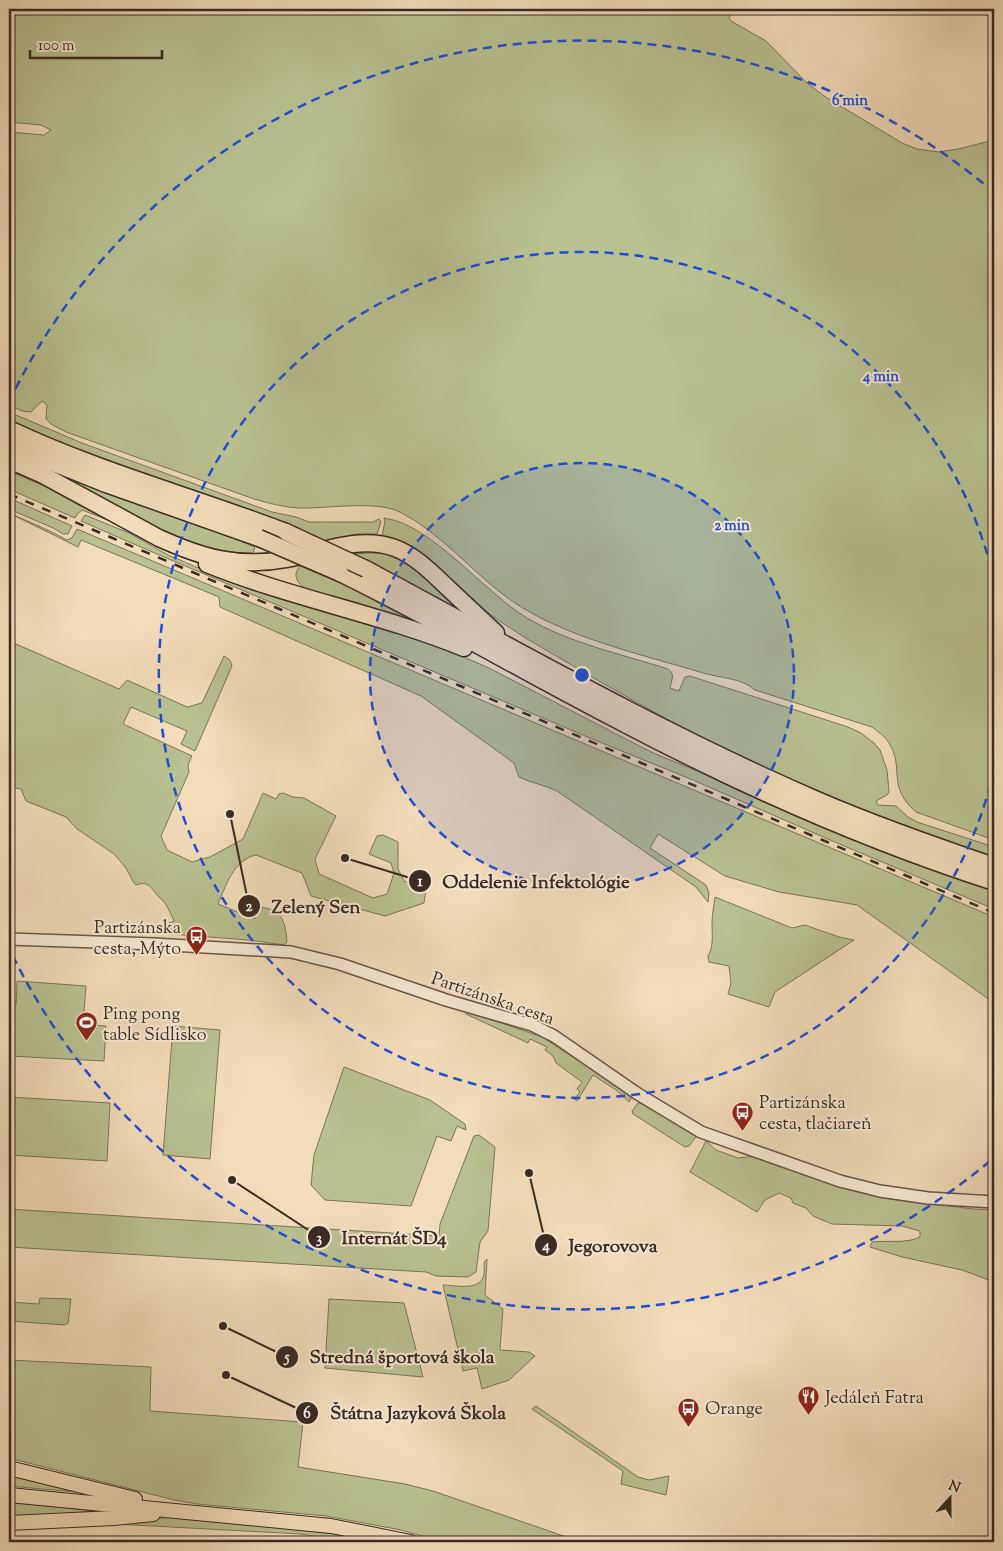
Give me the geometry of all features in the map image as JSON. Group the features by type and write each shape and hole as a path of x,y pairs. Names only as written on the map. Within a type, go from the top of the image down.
{"highway":[{"path":"9,429 98,466 286,532 366,569 675,734 775,781 876,824 994,866"},
{"path":"9,445 106,484 259,538 340,573 660,743 744,784 899,849 994,882"},
{"path":"9,460 43,475 159,538 184,549 215,559 237,562 261,562 286,559 350,544 382,544 396,548 408,554 428,570 514,649"},
{"path":"9,466 44,481 162,544 212,566 432,636 531,675"}],"main road":[{"path":"9,1468 179,1510"},
{"path":"9,1495 332,1526 411,1542"},
{"path":"9,1523 114,1518 179,1510"}],"street":[{"name":"Partizánska cesta","path":"9,939 291,952 312,956 532,1025 554,1036 638,1094 701,1132 840,1181 880,1191 928,1198 994,1202"}],"green space":[{"path":"9,9 734,9 729,18 731,21 766,41 807,83 824,96 902,143 917,149 939,152 994,140 994,840 916,812 901,794 894,752 883,736 872,727 755,690 744,683 604,644 556,625 512,601 430,531 400,512 378,506 298,508 259,500 66,432 46,419 47,405 42,401 31,412 22,411 9,405 9,132 44,135 51,130 41,125 9,122"},
{"path":"9,412 82,443 272,512 309,522 373,522 379,519 381,522 377,534 356,534 326,541 85,454 9,422"},
{"path":"44,469 229,536 255,547 253,553 217,550 183,540"},
{"path":"9,471 42,485 105,519 82,510 75,518 9,489"},
{"path":"9,498 72,526 68,534 63,534 9,509"},
{"path":"9,513 67,540 72,538 77,529 994,917 994,1003 857,905 779,892 725,876 658,834 650,848 706,885 709,893 708,902 696,887 557,791 519,777 514,763 421,696 220,607 219,597 81,540 78,547"},
{"path":"85,515 129,533 168,555 208,572 431,643 489,668 651,752 872,847 994,891 994,909 143,548 81,521"},
{"path":"384,518 402,523 439,545 510,606 543,627 578,641 668,669 672,675 670,688 679,691 685,677 690,676 848,727 861,733 880,750 887,770 889,792 876,801 878,805 896,806 917,822 994,847 994,857 902,825 811,789 751,762 639,704 493,617 421,554 400,541 382,536"},
{"path":"386,553 406,560 459,607 457,609 353,554"},
{"path":"300,566 347,586 421,625 306,589 300,584 296,576"},
{"path":"9,641 119,689 127,680 187,707 202,703 224,656 230,660 232,666 195,751 181,744 187,731 131,707 123,724 192,756 188,765 189,772 161,836 167,850 192,862 210,857 243,839 263,793 276,799 279,794 283,793 293,797 304,798 336,816 315,859 319,874 373,898 387,894 394,873 391,863 369,854 377,836 383,835 398,842 398,869 404,881 426,890 424,903 385,916 311,896 302,873 256,855 248,858 236,868 218,904 255,919 258,911 257,907 277,913 285,927 287,942 284,945 249,940 156,933 154,929 174,921 166,905 152,888 147,884 136,885 126,868 114,854 77,829 66,817 26,801 21,789 9,787"},
{"path":"715,897 792,928 805,925 839,937 854,940 775,992 769,1007 728,994 731,983 729,966 709,962 708,956 712,944 712,920"},
{"path":"17,981 86,986 83,1024 106,1026 104,1061 9,1056 9,1005 16,1005"},
{"path":"464,1010 542,1037 609,1080 629,1094 631,1099 629,1102 616,1090 593,1075 577,1101 574,1099 580,1092 577,1089 582,1082 556,1063 553,1056 545,1050 547,1047 530,1039 528,1043 466,1014"},
{"path":"173,1026 220,1030 210,1159 163,1155"},
{"path":"344,1067 430,1100 465,1124 466,1130 457,1126 451,1141 437,1136 411,1206 325,1200 311,1185 314,1155"},
{"path":"9,1097 110,1103 107,1161 9,1155"},
{"path":"638,1103 694,1134 696,1137 689,1146 685,1147 633,1114 632,1111"},
{"path":"479,1135 495,1147 488,1231 480,1242 476,1272 468,1277 436,1276 426,1272 9,1247 9,1209 439,1236 440,1224 474,1136"},
{"path":"706,1141 716,1150 738,1158 755,1156 843,1188 890,1199 994,1210 994,1282 962,1270 902,1257 870,1247 872,1242 915,1239 920,1237 920,1231 902,1226 832,1224 813,1216 806,1208 793,1203 791,1198 779,1193 765,1200 757,1212 690,1172"},
{"path":"487,1259 485,1295 503,1309 500,1350 529,1352 535,1356 509,1380 482,1389 477,1368 463,1371 443,1285 476,1285 483,1278 484,1262"},
{"path":"9,1296 10,1302 39,1304 40,1298 71,1299 68,1323 65,1325 9,1321"},
{"path":"329,1299 404,1303 423,1377 325,1368"},
{"path":"9,1360 151,1367 150,1411 303,1422 298,1467 405,1484 433,1491 581,1542 443,1542 401,1530 326,1516 197,1504 174,1500 9,1458"},
{"path":"536,1406 638,1477 649,1480 669,1476 666,1495 621,1484 623,1471 532,1409"},
{"path":"9,1471 98,1494 9,1486"},
{"path":"9,1502 97,1511 98,1511 9,1518"},
{"path":"175,1517 331,1533 382,1542 347,1542 301,1534 96,1523"}],"railway":[{"path":"9,494 994,913"}],"place":[{"name":"Zelený Sen","path":"230,814"},
{"name":"Oddelenie Infektológie","path":"345,858"},
{"name":"Partizánska cesta, Mýto","path":"197,956"},
{"name":"Ping pong table Sídlisko","path":"87,1042"},
{"name":"Partizánska cesta, tlačiareň","path":"743,1131"},
{"name":"Jegorovova","path":"529,1173"},
{"name":"Internát ŠD4","path":"232,1180"},
{"name":"Stredná športová škola","path":"223,1326"},
{"name":"Štátna Jazyková Škola","path":"226,1375"},
{"name":"Jedáleň Fatra","path":"809,1416"},
{"name":"Orange","path":"689,1427"}]}
